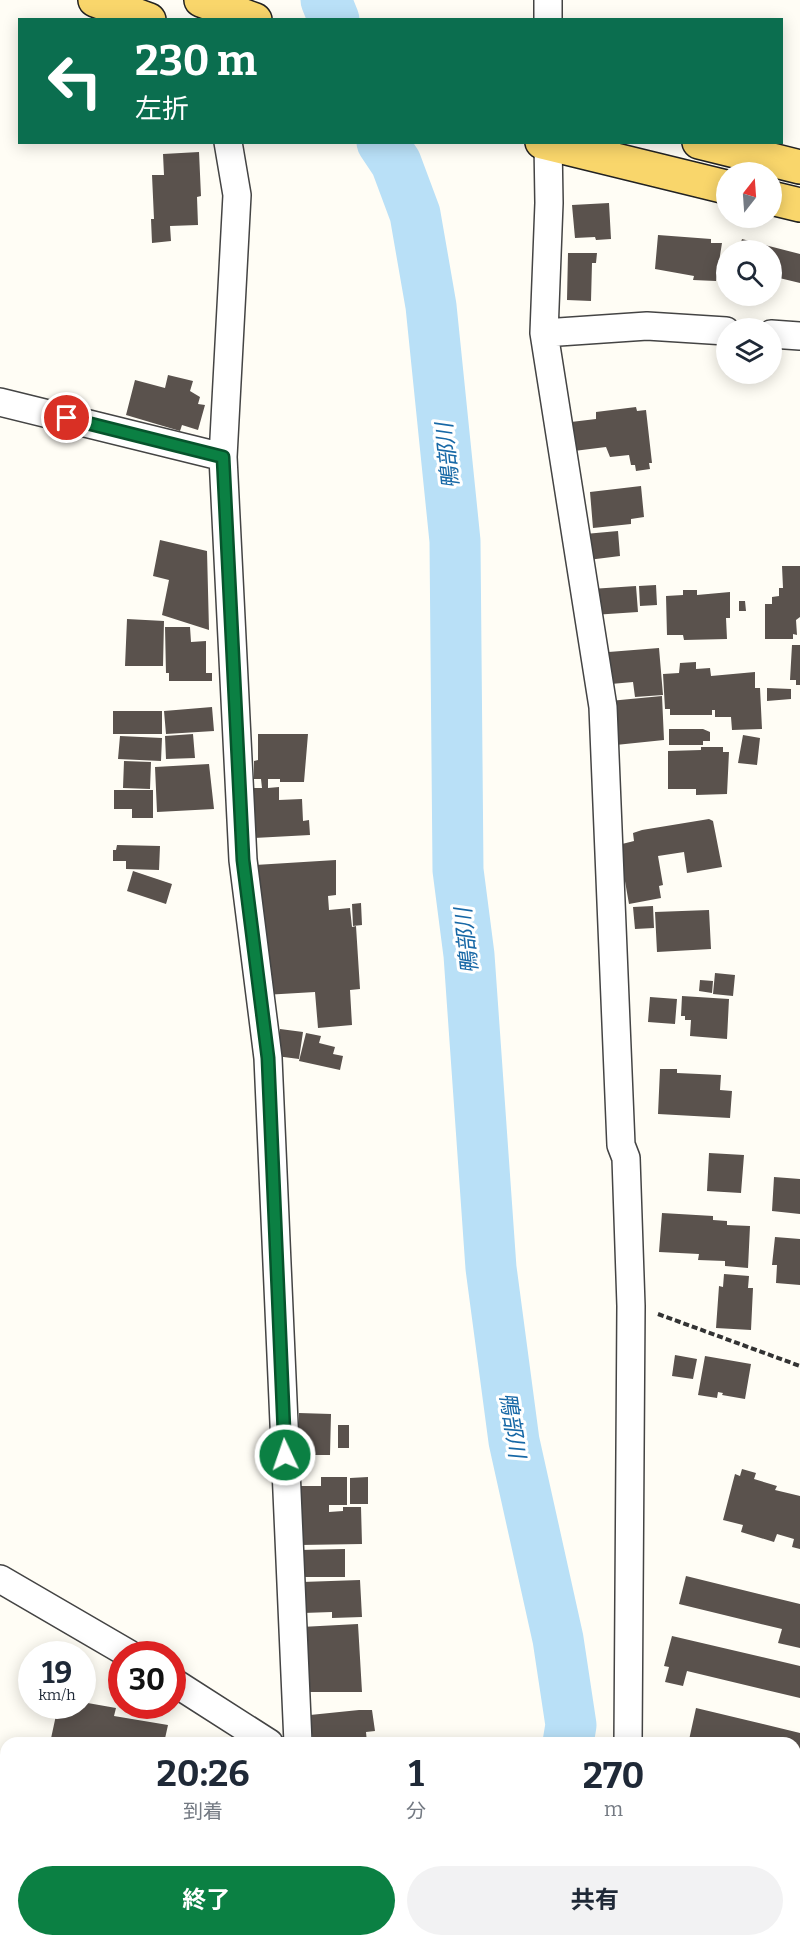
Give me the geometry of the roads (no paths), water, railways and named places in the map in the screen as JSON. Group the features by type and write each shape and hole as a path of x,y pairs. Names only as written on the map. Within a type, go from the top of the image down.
{"main road":[{"path":"95,0 144,18"},
{"path":"213,6 251,18"},
{"path":"550,144 716,185"},
{"path":"707,144 800,167"},
{"path":"782,201 800,205"}],"street":[{"path":"548,0 548,18"},
{"path":"228,144 237,195 223,457 243,860 268,1058 298,1737"},
{"path":"546,144 549,203 544,333 603,707 621,1145 626,1158 631,1306 628,1737"},
{"path":"544,333 647,326 716,330"},
{"path":"782,335 800,336"},
{"path":"0,402 223,457"},
{"path":"0,1579 108,1642"},
{"path":"186,1690 260,1737"}],"waterway":[{"name":"鴨部川","path":"326,0 333,18"},
{"name":"鴨部川","path":"383,144 396,163 415,214 431,306 455,541 458,870 469,955 491,1268 514,1441 558,1639 571,1725 569,1737"}]}
